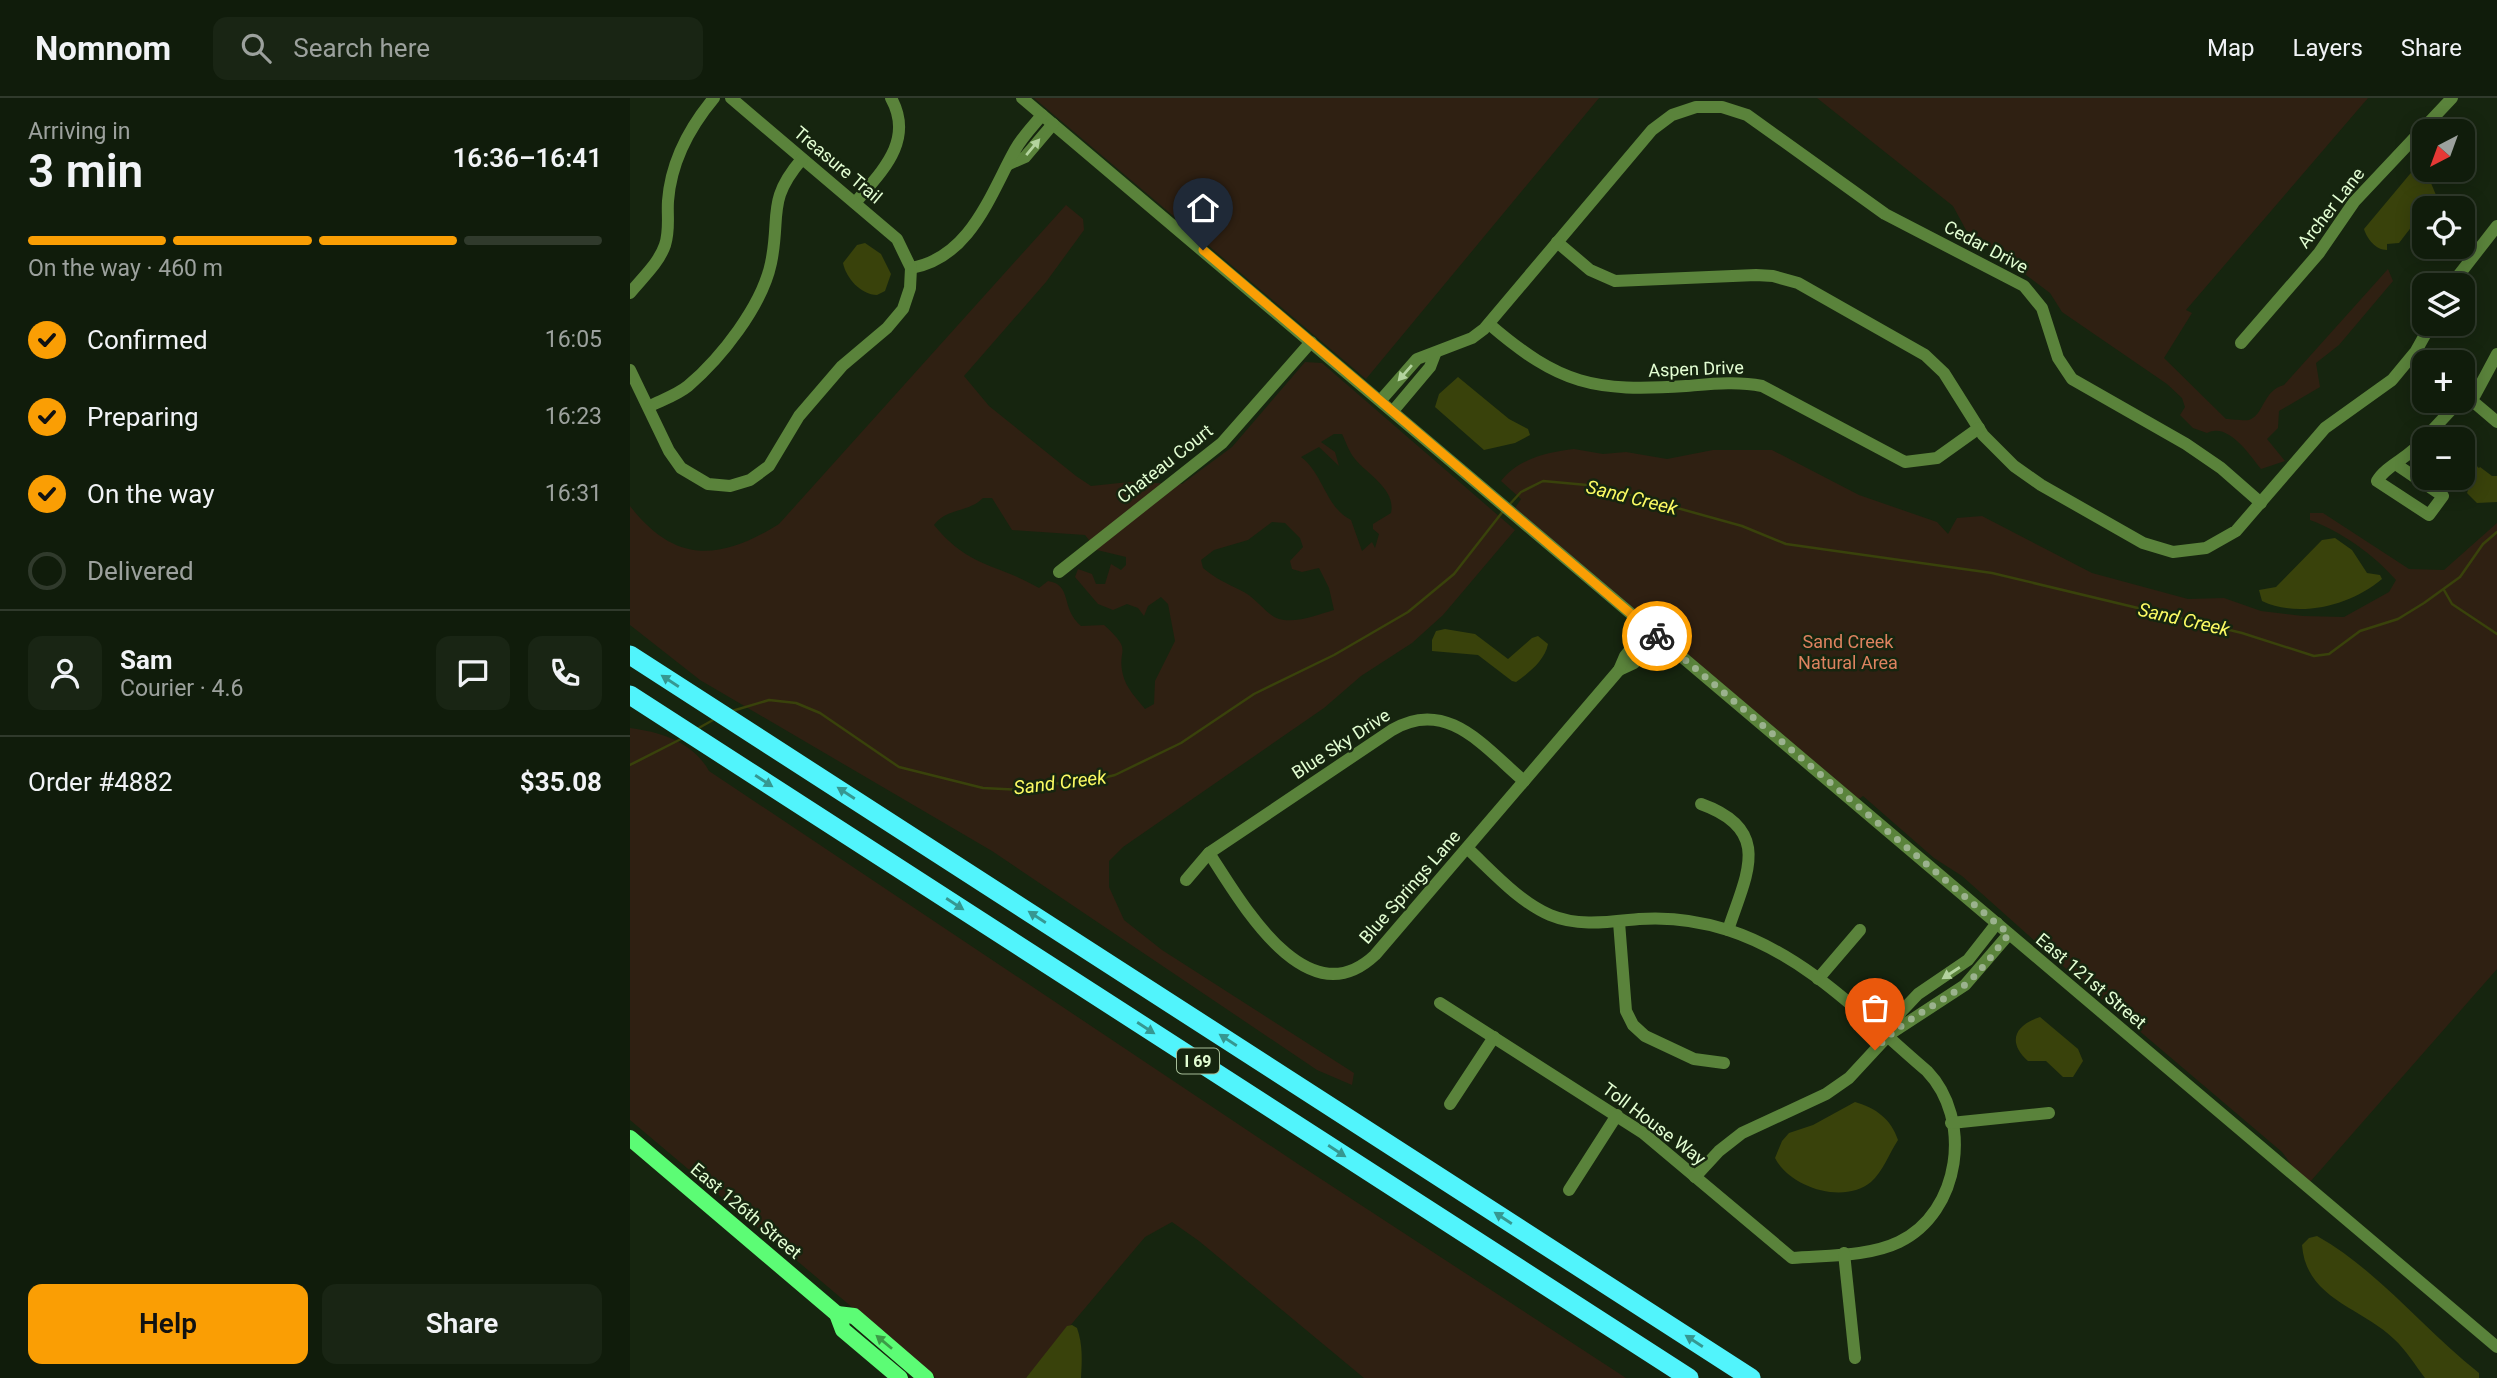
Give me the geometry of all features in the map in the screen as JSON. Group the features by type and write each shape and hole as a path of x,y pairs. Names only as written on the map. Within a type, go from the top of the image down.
{"highway":[{"name":"I 69","path":"630,655 1751,1378"},
{"name":"I 69","path":"630,695 1689,1378"}],"main road":[{"name":"East 126th Street","path":"630,1138 837,1314 843,1330 900,1378"},
{"name":"East 126th Street","path":"837,1314 854,1317 926,1378"}],"street":[{"path":"630,293 663,250 668,234 670,190 679,153 698,118 714,98"},
{"name":"Treasure Trail","path":"731,98 897,239 911,268"},
{"path":"855,203 887,165 897,148 899,118 891,98"},
{"name":"East 121st Street","path":"1022,98 2497,1348"},
{"name":"Archer Lane","path":"2241,343 2319,253 2361,194 2452,98"},
{"name":"Cedar Drive","path":"1381,400 1417,359 1472,338 1489,324 1653,130 1672,115 1696,102 1723,103 1759,123 1885,214 2024,286 2042,308 2058,358 2072,379 2186,444 2221,468 2261,503"},
{"path":"630,370 650,406 672,456 690,475 719,486 750,480 769,466 795,421 842,366 899,314 909,296 911,268 935,262 956,246 985,211 1016,149 1042,115"},
{"path":"1009,164 1025,157 1053,124"},
{"path":"650,406 692,381 750,313 768,274 778,193 802,159"},
{"path":"2460,273 2497,226"},
{"path":"1557,242 1599,276 1615,281 1756,275 1773,276 1798,283 1933,360 1979,428 2002,455 2027,475 2143,543 2163,550 2184,552 2215,545 2236,531 2325,428 2392,380 2416,351 2424,336"},
{"name":"Aspen Drive","path":"1489,324 1539,363 1585,383 1622,389 1737,383 1762,386 1905,461 1933,459 1979,428"},
{"name":"Chateau Court","path":"1059,572 1228,437 1311,342"},
{"path":"1393,411 1430,368 1435,354"},
{"path":"2475,394 2497,354"},
{"path":"2475,403 2497,422"},
{"path":"2435,427 2448,413"},
{"path":"2397,465 2443,496 2429,515 2377,481 2397,465 2412,455"},
{"name":"Blue Springs Lane","path":"1209,853 1276,946 1308,967 1339,973 1361,966 1375,955 1619,670 1625,656 1653,632"},
{"name":"Blue Sky Drive","path":"1186,880 1209,853 1392,730 1412,720 1440,719 1460,728 1524,781"},
{"path":"1701,804 1737,824 1751,848 1749,866 1728,930"},
{"name":"Toll House Way","path":"1440,1003 1617,1115 1792,1258 1898,1243 1932,1216 1947,1190 1953,1171 1951,1123 1942,1088 1818,979 1771,947 1728,930 1675,920 1576,922 1548,914 1524,899 1467,848"},
{"path":"1619,922 1626,1011 1633,1025 1645,1036 1694,1059 1724,1063"},
{"path":"1887,1037 1901,1012 1918,994 1964,964 1997,923"},
{"path":"1818,979 1860,930"},
{"path":"1695,1177 1719,1151 1742,1133 1826,1094 1849,1078 1887,1037 1965,985 2009,934"},
{"path":"1450,1104 1494,1037"},
{"path":"1951,1123 2049,1113"},
{"path":"1569,1190 1617,1115"},
{"path":"1844,1252 1856,1358"}],"green space":[{"path":"1034,98 1599,98 1366,379"},
{"path":"1817,98 2368,98 2186,310 2192,313 2164,358 2226,419 2249,420 2254,417 2272,392 2284,385 2388,269 2393,281 2339,345 2316,363 2320,387 2279,411 2278,428 2267,439 2285,461 2261,469 2230,436 2223,432 2207,433 2193,428 2180,415 2185,407 2182,398 2167,384 2062,312 2050,293 1966,230 1953,206"},
{"path":"1066,205 1083,219 1084,230 1046,282 964,376 989,406 1076,476 1091,486 1129,482 1182,484 1232,447 1305,362 1322,363 1515,530 1443,615 1412,643 1361,676 1324,708 1123,847 1109,861 1109,887 1124,920 1162,950 1354,1073 1352,1085 1317,1070 992,851 700,680 630,625 630,506 647,525 664,538 681,547 699,551 737,545 779,524","holes":["1334,434 1342,434 1353,456 1380,483 1389,497 1391,513 1373,524 1373,529 1379,534 1375,548 1372,542 1362,551 1351,520 1336,507 1315,472 1301,457 1319,447 1339,466 1335,452 1321,442","983,498 992,498 1012,530 1085,535 1097,550 1126,557 1126,565 1121,570 1111,564 1105,584 1096,584 1092,574 1078,569 1075,577 1098,604 1113,610 1127,604 1138,608 1144,616 1148,606 1161,597 1168,604 1175,641 1155,681 1154,704 1145,709 1132,693 1123,675 1122,646 1119,641 1104,625 1081,626 1070,612 1061,587 1048,581 1039,588 971,557 934,525 945,516","1272,522 1285,523 1300,538 1303,547 1290,561 1292,569 1302,572 1319,568 1329,588 1334,610 1301,619 1277,618 1248,595 1203,568 1201,560 1214,550 1248,540"]},
{"name":"Sand Creek Natural Area","path":"1574,449 1603,454 1626,452 1667,459 1713,450 1772,450 1859,495 1937,522 1948,534 1957,518 1982,516 2092,573 2188,599 2224,598 2261,611 2303,616 2344,617 2389,592 2396,580 2356,545 2310,520 2310,513 2323,513 2409,569 2444,570 2497,523 2497,969 2310,1182 2299,1175 2282,1152 2064,967 1962,876 1934,858 1863,796 1859,799 1515,508 1521,499 1501,481 1508,473 1534,458"},
{"path":"630,728 653,732 685,746 709,771 1298,1164 1626,1378 1364,1378 1199,1241 1172,1222 1145,1237 1026,1378 936,1378 630,1120"}],"shaded area":[{"path":"2412,172 2412,182 2431,182 2436,195 2412,196 2412,226 2399,243 2387,244 2387,250 2379,248 2370,240 2364,229"},
{"path":"865,243 881,254 891,274 885,291 877,295 865,292 855,285 843,263 857,245"},
{"path":"1458,377 1509,419 1528,429 1530,435 1515,443 1484,450 1435,407 1439,394"},
{"path":"2480,467 2492,476 2497,476 2497,502 2477,503 2467,493 2468,490 2475,490 2475,472"},
{"path":"2335,538 2352,550 2367,573 2380,575 2382,579 2356,596 2325,606 2292,609 2262,601 2259,590 2276,587 2322,540"},
{"path":"1445,629 1475,634 1508,659 1532,638 1538,636 1548,644 1540,661 1516,682 1478,655 1432,651 1432,640 1436,631"},
{"path":"2040,1017 2078,1049 2083,1061 2073,1077 2063,1077 2046,1061 2028,1061 2017,1047 2017,1034 2020,1029"},
{"path":"1855,1102 1882,1115 1898,1140 1871,1182 1846,1192 1818,1190 1792,1177 1782,1168 1775,1158 1782,1141 1789,1133 1813,1125"},
{"path":"2317,1236 2381,1283 2479,1373 2479,1378 2425,1378 2394,1339 2324,1290 2313,1278 2302,1245 2309,1238"},
{"path":"1067,1326 1077,1328 1080,1341 1081,1378 1026,1378"}],"waterway":[{"path":"2475,466 2478,469"},
{"name":"Sand Creek","path":"1509,505 1521,492 1543,481 1598,486 1742,526 1786,544 1992,573 2242,633 2314,656 2329,654 2360,631 2398,619 2424,603 2460,577 2483,544 2497,532"},
{"name":"Sand Creek","path":"732,711 769,700 796,703 820,713 899,767 983,788 1025,790 1045,784 1087,782 1115,775 1181,743 1254,694 1334,655 1408,612 1454,574 1504,510"},
{"path":"2444,590 2452,604 2497,634"},
{"name":"Sand Creek","path":"697,729 713,720"},
{"name":"Sand Creek","path":"630,765 683,738"}],"way so far":[{"path":"1657,636 2009,934 1965,985 1924,1009 1887,1037 1875,1050"}],"route":[{"path":"1203,250 1657,636"}]}
